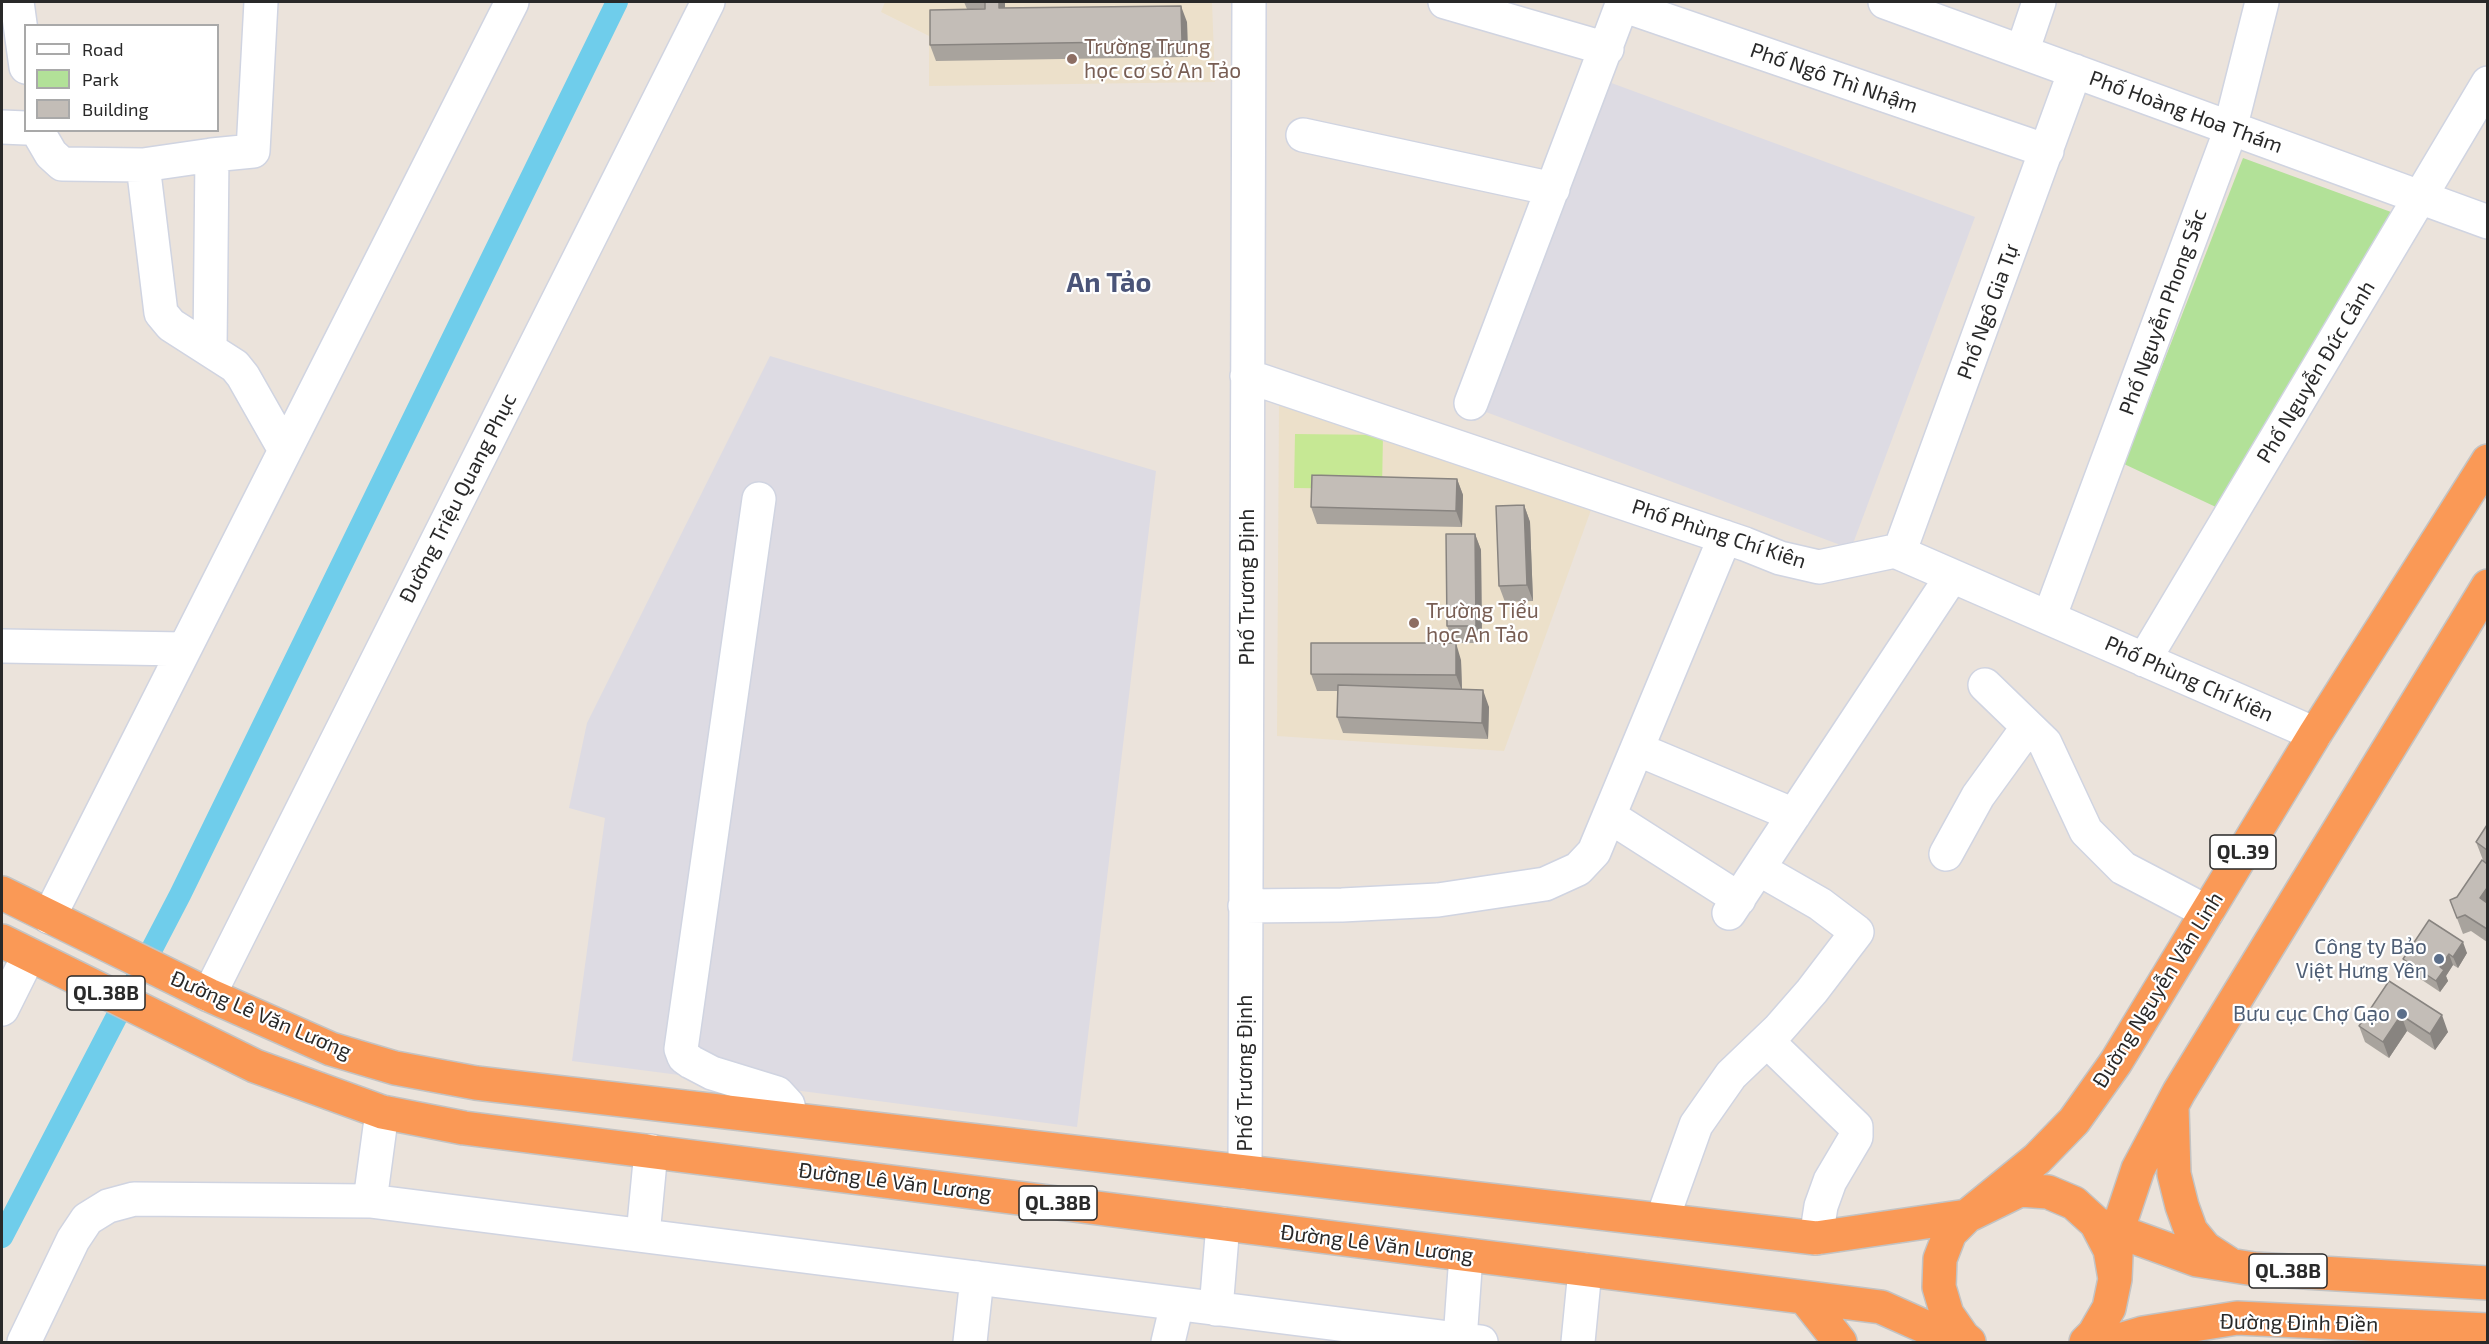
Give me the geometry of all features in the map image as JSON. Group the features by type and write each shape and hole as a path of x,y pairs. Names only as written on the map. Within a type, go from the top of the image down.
{"highway":[{"name":"Đường Nguyễn Văn Linh","path":"1967,1216 2037,1159 2074,1121 2116,1062 2315,734 2487,461"},
{"path":"2086,1342 2094,1334 2109,1308 2115,1279 2106,1228 2172,1106 2487,585"},
{"name":"Đường Lê Văn Lương","path":"2,893 199,990 331,1049 395,1068 476,1083 1816,1238 1967,1216"},
{"name":"Đường Lê Văn Lương","path":"25,953 255,1066 382,1113 464,1128 1881,1307 1940,1339"},
{"path":"2172,1106 2174,1174 2182,1206 2192,1231 2205,1248 2232,1266"},
{"path":"1940,1339 1940,1259 1950,1233 1967,1216 2020,1190 2048,1192 2074,1203 2106,1228"},
{"name":"QL.38B","path":"2106,1228 2197,1260 2232,1266 2487,1283"},
{"path":"1939,1287 1947,1314 1969,1342"},
{"path":"1805,1298 1840,1342"},
{"name":"Đường Đinh Điền","path":"2113,1342 2142,1333 2237,1318 2443,1335 2487,1330"}],"street":[{"path":"17,2 24,53"},
{"path":"38,132 51,154 62,164 143,165 212,155 254,152 261,2"},
{"path":"59,922 184,649 512,2"},
{"name":"Đường Triệu Quang Phục","path":"199,990 708,2"},
{"name":"Phố Trương Định","path":"1245,1172 1249,2"},
{"path":"1444,2 1607,49"},
{"name":"Phố Hoàng Hoa Thám","path":"1885,2 2487,222"},
{"path":"2022,52 2039,2"},
{"name":"Phố Nguyễn Phong Sắc","path":"2049,618 2230,128 2262,2"},
{"path":"1471,403 1607,49 1622,3"},
{"name":"Phố Ngô Thì Nhậm","path":"1622,3 2047,151"},
{"name":"Phố Ngô Gia Tự","path":"1899,553 2075,71"},
{"name":"Phố Nguyễn Đức Cảnh","path":"2144,660 2487,83"},
{"path":"2,127 24,128"},
{"path":"1303,135 1553,189"},
{"path":"210,349 212,155"},
{"path":"143,165 161,313 171,325 228,360 243,376 285,450"},
{"name":"Phố Phùng Chí Kiên","path":"1247,376 1725,537 1780,558 1819,567 1895,551 2315,734"},
{"path":"759,499 681,1049 684,1057 711,1073 777,1092 788,1105 791,1119"},
{"path":"1245,906 1342,905 1438,900 1545,884 1578,869 1594,852 1610,816 1725,537"},
{"path":"1610,816 1734,906 1952,576"},
{"path":"2,646 184,649"},
{"path":"1985,685 2045,743 2086,831 2123,868 2207,912"},
{"path":"1946,854 1978,796 2028,727"},
{"path":"1637,749 1794,815"},
{"path":"1662,1220 1696,1125 1731,1075 1767,1041 1812,991 1857,932 1820,904 1758,869"},
{"path":"2,1009 25,953"},
{"path":"1767,1041 1856,1127 1856,1137 1830,1181 1821,1206 1816,1238"},
{"path":"370,1201 382,1113"},
{"path":"643,1235 651,1151"},
{"path":"24,1342 74,1240 87,1219 108,1206 134,1199 370,1201 1470,1341 1466,1255"},
{"path":"1216,1309 1223,1224"},
{"path":"1578,1342 1585,1270"},
{"path":"970,1342 977,1278"},
{"path":"1168,1342 1177,1304"}],"shaded area":[{"name":"Trường Trung học cơ sở An Tảo","path":"885,2 1212,2 1215,82 929,86 929,36 881,12"},
{"path":"1606,81 1975,217 1851,549 1486,412"},
{"path":"770,356 1156,471 1077,1127 572,1061 605,818 569,808 587,723"},
{"name":"Trường Tiểu học An Tảo","path":"1305,403 1591,510 1504,751 1277,736 1279,404"}],"green space":[{"path":"2243,158 2391,212 2218,508 2124,464"},
{"path":"1295,434 1383,435 1382,489 1294,488"}],"building":[{"path":"985,2 999,2 999,8 1181,6 1182,41 930,45 930,10 985,9"},
{"path":"1312,475 1457,479 1456,511 1311,507"},
{"path":"1524,505 1527,585 1499,586 1496,506"},
{"path":"1446,534 1475,534 1476,626 1447,626"},
{"path":"1311,643 1456,643 1456,675 1311,674"},
{"path":"1338,685 1483,690 1482,723 1337,717"},
{"path":"2487,825 2487,850 2476,842"},
{"path":"2482,860 2487,864 2487,888 2480,898 2487,903 2487,929 2465,915 2457,918 2450,900 2457,897"},
{"name":"Công ty Bảo Việt Hưng Yên","path":"2429,920 2463,942 2453,957 2449,954 2440,967 2444,970 2436,981 2403,959"},
{"path":"2389,981 2442,1015 2430,1034 2401,1015 2383,1042 2359,1026"}],"waterway":[{"path":"2,1237 180,895 617,2"}],"place":[{"name":"Trường Trung học cơ sở An Tảo","path":"1072,59"},
{"name":"Trường Tiểu học An Tảo","path":"1414,623"},
{"name":"Công ty Bảo Việt Hưng Yên","path":"2439,959"},
{"name":"Bưu cục Chợ Gạo","path":"2402,1014"}],"district":[{"name":"An Tảo","path":"1109,283"}]}
